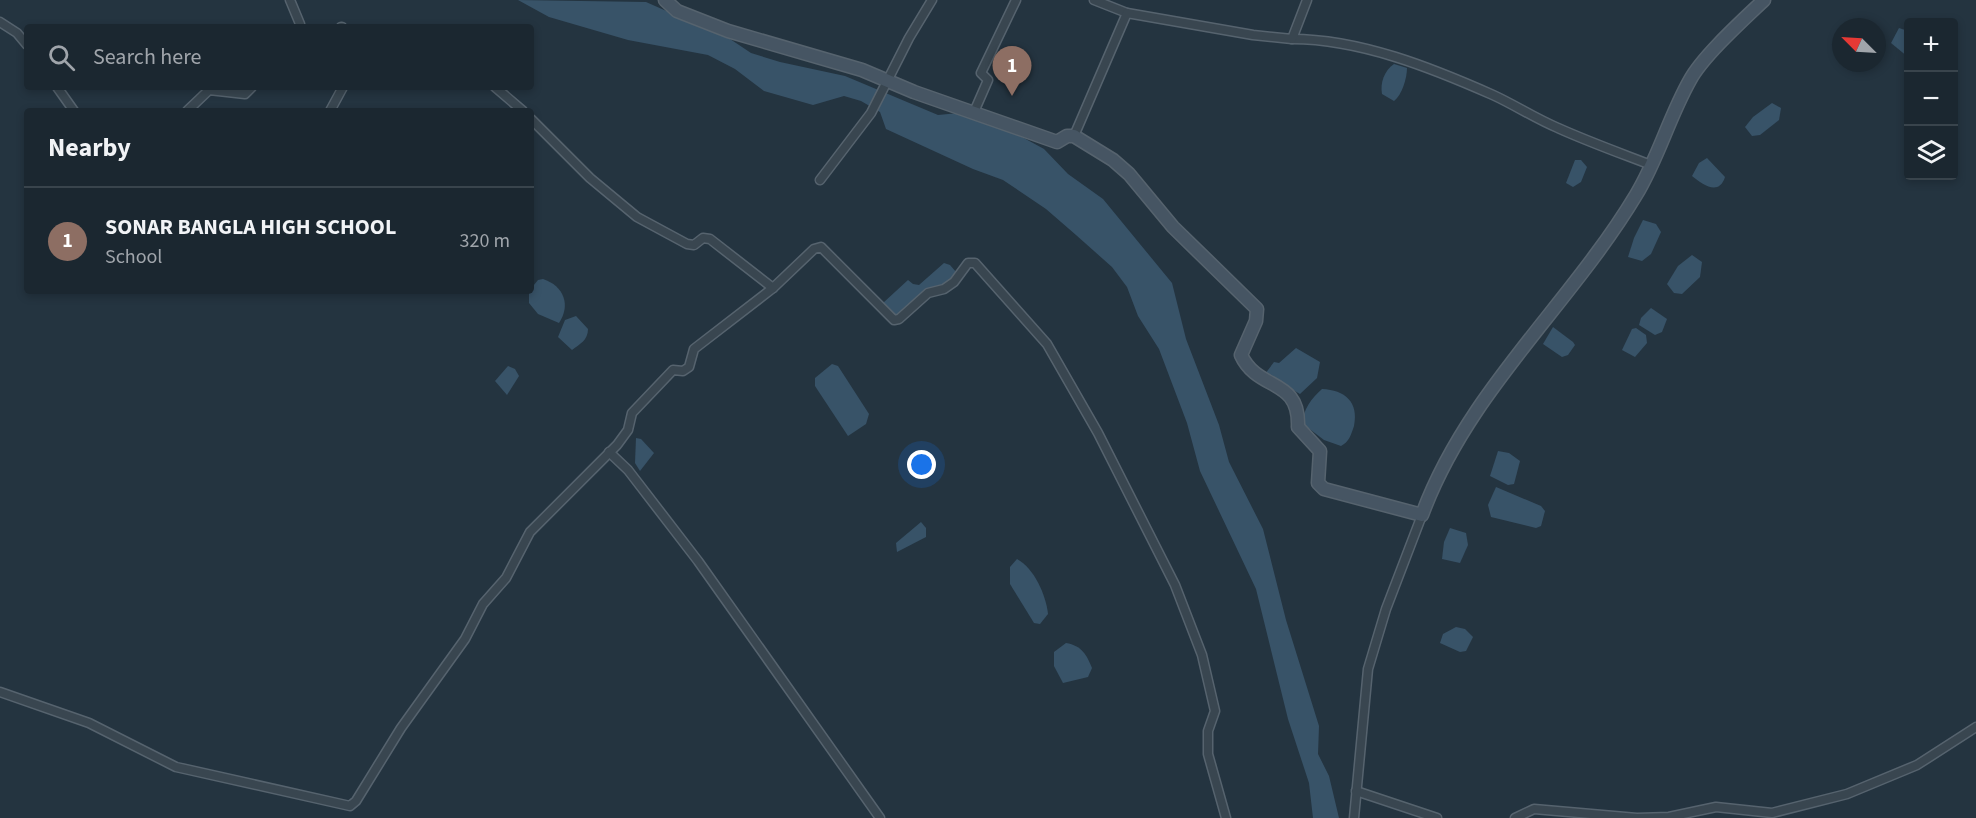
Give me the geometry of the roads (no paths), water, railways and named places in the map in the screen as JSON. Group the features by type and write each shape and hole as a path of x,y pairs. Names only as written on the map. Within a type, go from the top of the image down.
{"street":[{"path":"290,0 300,24"},
{"path":"665,0 677,11 728,31 974,112 1057,142 1067,136 1074,136 1113,160 1128,174 1173,227 1257,309 1256,321 1241,355 1245,364 1292,397 1299,410 1298,427 1320,451 1318,483 1324,489 1422,515"},
{"path":"820,180 872,113 932,0"},
{"path":"974,112 988,80 981,73 1016,0"},
{"path":"1094,0 1127,13 1253,35 1320,39 1390,57 1445,75 1495,96 1557,128 1652,165"},
{"path":"1292,39 1307,0"},
{"path":"1354,818 1368,669 1386,609 1446,458 1497,380 1577,280 1636,195 1652,165 1668,122 1691,77 1764,0"},
{"path":"1074,136 1127,13"},
{"path":"0,22 17,33 24,41"},
{"path":"59,90 72,108"},
{"path":"190,108 210,90 245,94 249,90"},
{"path":"332,108 341,90"},
{"path":"498,90 520,108"},
{"path":"534,122 590,178 637,217 687,244 694,245 703,238 710,239 773,288"},
{"path":"0,692 89,723 176,767 350,806 465,639 483,604 506,578 530,532 609,452 628,430 632,413 666,376 674,370 683,371 689,367 694,349 773,288 814,249 820,247 894,320 899,319 928,293 954,282 968,263 975,263 1047,344 1098,434 1174,585 1202,655 1215,711 1208,732 1209,754 1226,818"},
{"path":"609,452 628,470 698,561 880,818"},
{"path":"1515,818 1534,809 1637,818 1670,817 1716,807 1772,813 1847,794 1917,765 1976,727"},
{"path":"1356,791 1437,818"}],"water":[{"path":"518,0 646,2 730,39 751,53 780,62 845,76 938,115 959,113 1009,130 1044,149 1068,174 1103,199 1172,283 1186,339 1219,425 1229,462 1263,529 1286,620 1319,726 1318,754 1329,776 1339,818 1313,818 1309,783 1288,719 1256,589 1200,471 1187,423 1159,349 1138,316 1127,287 1112,267 1046,209 1003,180 973,169 886,129 880,112 861,101 844,96 813,105 764,91 735,69 708,55 628,40 549,17"},
{"path":"1899,28 1904,30 1904,54 1891,43"},
{"path":"1394,64 1407,68 1404,86 1394,101 1382,94 1382,82 1385,74"},
{"path":"1772,103 1781,108 1779,120 1760,135 1752,136 1745,127 1753,117"},
{"path":"1707,158 1725,177 1719,186 1710,187 1692,176 1699,163"},
{"path":"1575,160 1581,160 1587,167 1581,182 1573,187 1566,183"},
{"path":"1643,220 1656,224 1661,232 1651,254 1642,261 1628,257"},
{"path":"1692,255 1702,262 1700,277 1682,294 1674,293 1667,284 1678,266"},
{"path":"944,263 950,265 956,272 953,279 899,315 896,316 883,303 908,280 919,285"},
{"path":"543,279 556,286 563,297 565,310 559,323 538,314 529,303 529,294 534,294 534,285 538,280"},
{"path":"1651,308 1667,319 1662,332 1655,335 1639,325 1641,318"},
{"path":"576,316 588,329 588,333 583,341 572,350 558,337 565,320"},
{"path":"1553,327 1575,345 1568,355 1562,357 1543,344"},
{"path":"1636,328 1646,335 1647,343 1635,357 1622,350 1632,329"},
{"path":"1296,348 1320,362 1317,378 1300,394 1265,374 1274,362 1279,363"},
{"path":"832,364 838,366 869,414 866,424 848,436 815,386 815,378"},
{"path":"508,366 515,369 519,376 507,395 495,381"},
{"path":"1322,389 1344,395 1349,399 1354,410 1352,432 1341,446 1324,440 1303,424 1308,405"},
{"path":"636,438 641,439 654,453 640,471 635,463"},
{"path":"1498,451 1509,453 1520,461 1514,484 1508,485 1490,476"},
{"path":"1496,487 1541,506 1545,511 1541,526 1536,528 1491,517 1488,505"},
{"path":"921,522 926,528 926,537 897,552 896,543"},
{"path":"1450,528 1466,533 1468,545 1460,563 1442,559 1444,542"},
{"path":"1017,559 1034,575 1045,599 1048,614 1040,624 1034,623 1010,584 1010,567"},
{"path":"1456,627 1465,629 1473,637 1466,651 1460,652 1440,643 1443,634"},
{"path":"1066,643 1076,646 1085,655 1092,668 1088,677 1063,683 1054,666 1054,652"}],"place":[{"name":"SONAR BANGLA HIGH SCHOOL","path":"1012,96"}]}
